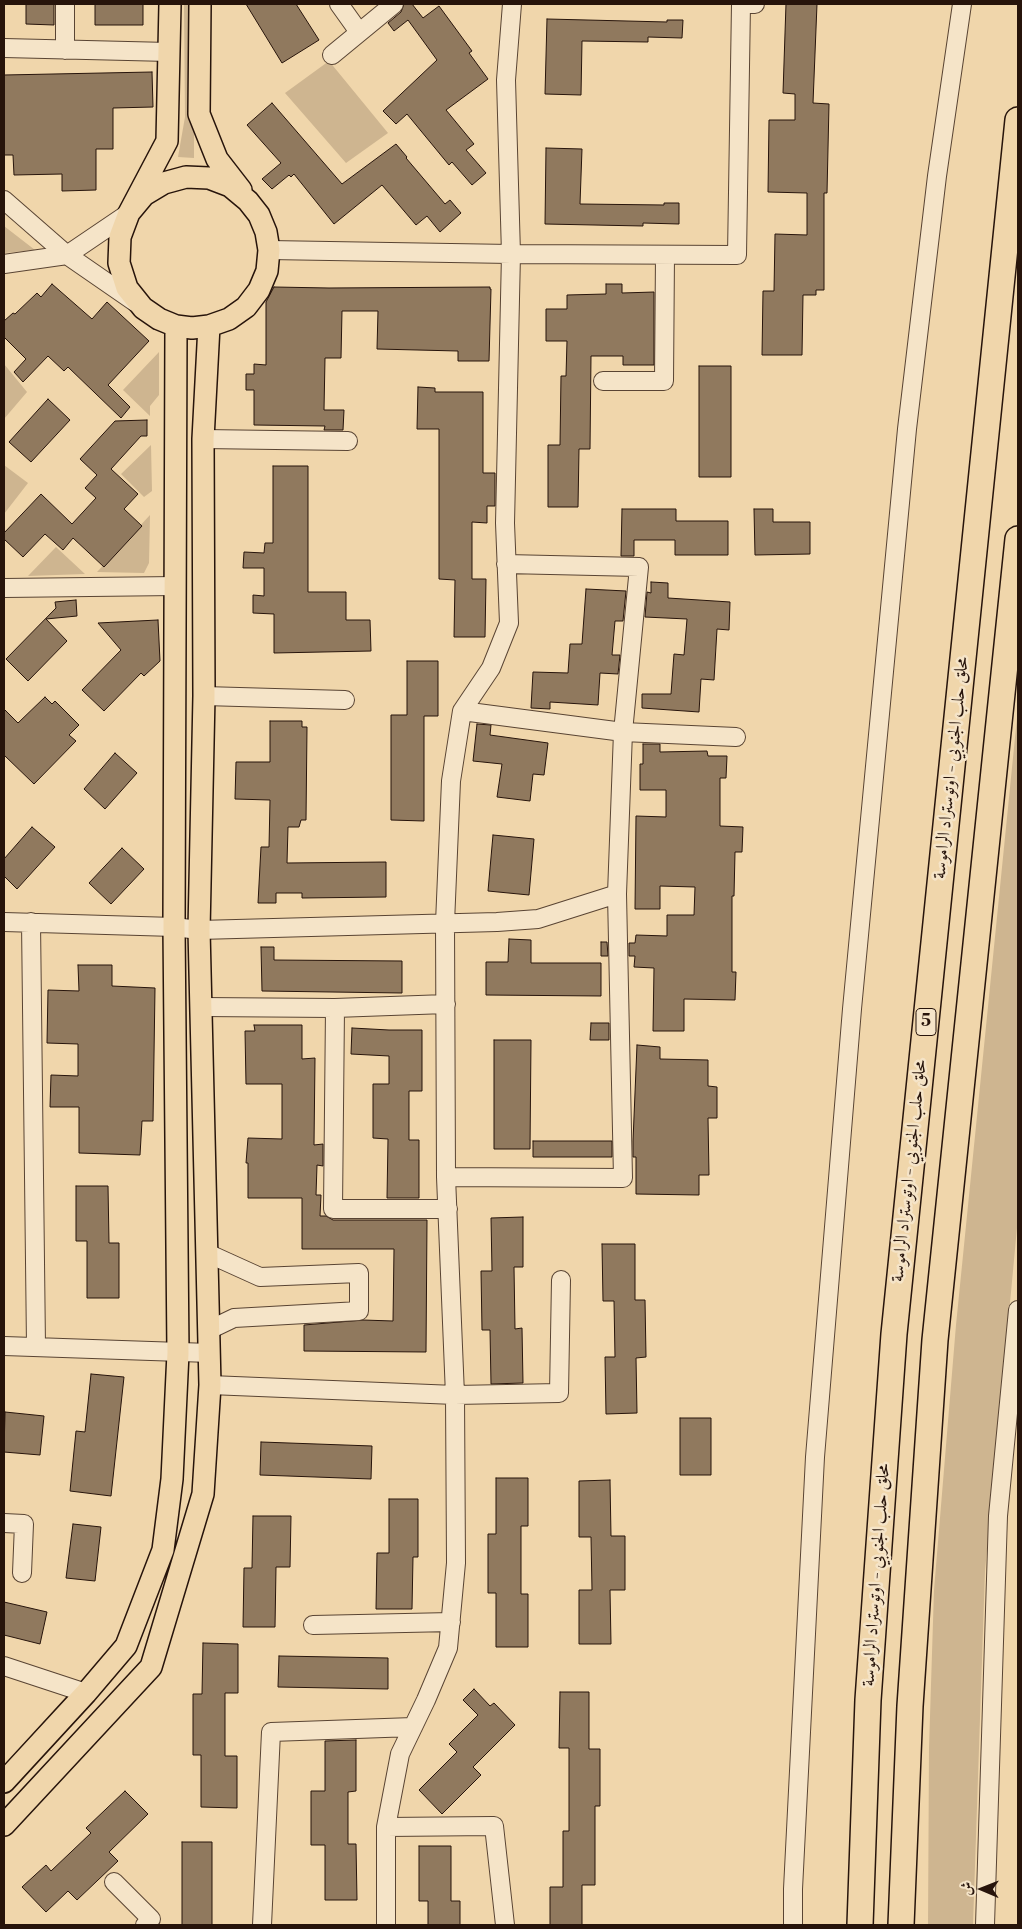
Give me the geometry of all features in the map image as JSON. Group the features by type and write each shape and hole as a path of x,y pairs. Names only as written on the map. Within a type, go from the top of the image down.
{"highway":[{"name":"محلق حلب الجنوبي - اوتوستراد الراموسة","path":"860,1925 868,1700 894,1334 1018,120"},
{"path":"901,1925 910,1706 935,1340 1018,539"}],"main road":[{"path":"170,4 167,141 130,213 120,237 119,263 127,288 143,308 159,319 176,326 192,328 209,326 229,319 246,307 259,290 267,271 269,250 266,232 259,215 217,159 199,114 200,4"},
{"path":"130,213 144,196 164,183 186,177 209,178 230,186 248,200"},
{"path":"4,1782 86,1693 126,1646 163,1550 172,1479 178,1352 174,927 176,326"},
{"path":"4,1825 151,1666 203,1494 210,1385 210,1353 199,930 204,696 203,439 209,326"}],"street":[{"path":"65,4 65,50"},
{"path":"339,4 359,32"},
{"path":"332,54 394,4"},
{"path":"386,1925 386,1827 400,1754 448,1648 456,1563 455,1395 446,1177 445,922 451,781 462,711 492,668 509,623 504,523 511,254 506,80 512,4"},
{"path":"269,250 737,255 741,4 755,4"},
{"path":"793,1925 793,1889 815,1456 852,1009 907,429 937,176 962,4"},
{"path":"4,48 169,52"},
{"path":"4,200 67,255 143,308"},
{"path":"4,264 67,255 130,213"},
{"path":"603,381 664,381 665,255"},
{"path":"203,439 348,441"},
{"path":"446,1177 623,1178 618,894 623,732 639,567 506,564"},
{"path":"4,588 176,586"},
{"path":"204,696 345,700"},
{"path":"462,711 623,732 736,738"},
{"path":"4,922 174,927 199,930 538,919 618,894"},
{"path":"31,922 36,1346"},
{"path":"201,1008 335,1008 446,1004"},
{"path":"335,1008 333,1209 448,1209"},
{"path":"207,1252 260,1278 359,1273 358,1311 234,1318 209,1330"},
{"path":"210,1385 455,1395 559,1393 561,1280"},
{"path":"984,1925 998,1516 1018,1310"},
{"path":"4,1346 210,1353"},
{"path":"4,1522 24,1524 22,1574"},
{"path":"313,1625 451,1622"},
{"path":"4,1666 86,1693"},
{"path":"262,1925 271,1732 413,1727"},
{"path":"386,1827 494,1826 505,1925"},
{"path":"114,1882 151,1919 145,1925"}],"shaded area":[{"path":"184,4 194,4 194,158 178,157 185,117"},
{"path":"329,61 388,133 346,163 285,93"},
{"path":"4,226 35,250 4,253"},
{"path":"159,352 159,395 150,406 150,416 123,390"},
{"path":"4,364 27,392 4,419"},
{"path":"151,445 152,491 144,497 121,474"},
{"path":"4,465 28,483 4,514"},
{"path":"150,515 149,563 144,573 97,572"},
{"path":"56,547 85,574 28,576"},
{"path":"1018,708 1018,1217 985,1571 973,1925 928,1925 929,1748 934,1590 956,1325"}],"building":[{"path":"26,4 54,4 54,25 26,24"},
{"path":"95,4 143,4 143,25 95,25"},
{"path":"246,4 296,4 319,40 282,63"},
{"path":"404,4 412,4 423,18 439,6 472,51 469,53 488,79 446,110 474,144 466,150 486,173 472,185 452,162 449,165 407,114 396,124 383,111 437,60 408,20 394,31 388,23 401,12"},
{"path":"786,4 817,4 813,103 829,104 827,193 824,193 824,290 816,290 816,295 803,295 802,355 762,355 763,291 774,291 775,234 807,235 807,193 768,192 769,120 795,120 795,94 783,93"},
{"path":"547,19 667,22 667,20 683,20 682,38 648,37 648,42 582,41 581,95 545,94"},
{"path":"152,72 153,107 113,108 113,149 96,149 96,190 62,191 62,174 14,175 13,155 4,155 4,75"},
{"path":"272,103 342,184 396,144 445,204 450,200 461,213 440,232 427,216 416,225 382,185 334,224 294,174 291,177 289,175 272,189 262,179 281,163 247,125"},
{"path":"546,148 582,149 580,204 664,205 664,203 679,203 679,224 643,223 643,226 545,224"},
{"path":"52,284 92,319 107,302 149,341 108,385 130,407 121,418 68,367 64,371 48,356 23,382 14,372 26,359 4,337 4,321 13,313 15,314 37,293 41,297"},
{"path":"606,284 622,284 622,293 654,292 654,365 623,365 623,356 591,356 590,449 579,449 578,507 548,507 548,445 560,445 561,376 566,376 567,341 546,341 546,309 567,309 567,295 606,294"},
{"path":"274,287 490,287 489,361 458,361 458,351 377,349 378,311 342,311 341,358 325,358 324,410 344,410 343,430 324,430 325,426 254,425 254,390 246,390 246,374 254,374 254,364 266,365 266,302"},
{"path":"699,366 731,366 731,477 699,477"},
{"path":"418,387 435,388 435,392 483,392 483,473 495,473 495,506 487,506 487,523 472,522 472,579 486,579 485,637 454,637 455,580 439,579 439,429 417,429"},
{"path":"48,399 70,420 31,462 9,442"},
{"path":"147,420 147,436 141,436 111,469 138,494 124,509 142,526 104,567 73,538 63,550 45,534 23,557 4,539 4,533 41,494 72,524 96,498 85,488 97,475 80,459 115,421"},
{"path":"273,466 308,466 308,592 346,592 346,620 370,620 371,651 274,653 274,614 253,613 253,595 264,596 264,568 243,568 244,552 264,553 265,543 273,543"},
{"path":"622,509 676,509 676,521 728,521 728,555 675,555 675,540 634,540 634,556 621,556"},
{"path":"754,509 773,509 773,522 810,522 810,554 755,555"},
{"path":"651,582 668,583 668,598 730,602 729,630 717,629 714,680 701,679 699,712 642,708 642,694 671,694 674,654 684,655 687,619 645,617 647,592 651,593"},
{"path":"586,589 626,591 623,621 615,621 612,655 620,655 618,674 600,673 598,705 550,702 550,709 531,708 533,672 568,673 570,644 582,644"},
{"path":"76,600 77,616 46,619 67,641 28,681 6,659 56,608 55,602"},
{"path":"158,620 160,661 144,676 141,673 104,711 82,690 121,650 98,623"},
{"path":"407,661 438,661 438,716 424,716 424,821 391,820 391,715 407,715"},
{"path":"45,697 52,704 55,701 79,725 69,735 76,741 34,784 4,755 4,709 18,723"},
{"path":"270,721 302,721 302,727 307,727 306,820 301,820 299,827 288,827 287,863 386,862 386,897 302,898 302,893 276,893 276,903 258,903 261,847 269,847 270,800 235,799 236,762 270,762"},
{"path":"477,724 491,725 490,735 548,743 544,775 533,774 530,801 497,797 502,764 473,761"},
{"path":"643,744 660,744 660,752 707,751 708,756 727,756 726,778 720,778 720,826 743,827 742,852 735,852 734,896 732,896 732,972 736,972 735,1000 684,999 684,1031 653,1031 654,968 634,967 635,956 629,956 629,943 635,943 636,935 667,936 667,915 694,915 695,887 660,886 660,909 635,909 636,816 666,817 666,790 640,790 640,764 643,764"},
{"path":"115,753 137,773 105,809 84,789"},
{"path":"32,827 55,847 17,889 4,876 4,859"},
{"path":"493,835 534,839 529,895 488,891"},
{"path":"122,848 144,869 111,904 89,883"},
{"path":"509,939 531,940 531,963 601,963 601,996 486,995 486,962 508,962"},
{"path":"601,942 607,942 608,956 601,956"},
{"path":"261,947 274,947 274,960 402,961 402,993 262,991"},
{"path":"78,965 112,965 112,986 155,988 153,1121 142,1121 140,1155 79,1153 79,1107 50,1107 51,1075 78,1076 78,1044 47,1043 48,990 79,991"},
{"path":"591,1023 609,1023 609,1040 590,1040"},
{"path":"254,1025 302,1025 302,1059 315,1058 314,1145 323,1144 323,1166 317,1165 316,1195 321,1195 320,1216 326,1216 333,1220 427,1220 426,1352 304,1351 304,1325 363,1320 393,1321 394,1249 302,1249 302,1198 248,1198 248,1163 246,1163 248,1138 282,1139 282,1084 246,1084 245,1031 255,1031"},
{"path":"352,1028 422,1030 422,1091 409,1091 409,1140 419,1140 419,1198 387,1198 388,1139 373,1138 373,1084 389,1084 389,1056 351,1054"},
{"path":"494,1040 531,1040 530,1149 494,1149"},
{"path":"637,1045 660,1047 660,1059 708,1060 708,1086 717,1087 717,1118 708,1118 709,1175 699,1175 699,1195 636,1194 636,1157 633,1157 633,1141"},
{"path":"533,1141 612,1141 612,1157 533,1157"},
{"path":"76,1186 108,1186 109,1243 119,1243 119,1298 87,1298 87,1241 76,1241"},
{"path":"523,1217 523,1267 514,1267 515,1329 522,1328 523,1383 491,1384 490,1330 482,1330 481,1271 492,1271 491,1218"},
{"path":"602,1244 635,1244 635,1300 645,1300 646,1357 636,1358 637,1413 606,1414 605,1357 615,1357 614,1301 603,1301"},
{"path":"91,1374 124,1377 111,1496 70,1491 76,1431 85,1432"},
{"path":"5,1412 44,1416 40,1455 4,1452"},
{"path":"680,1418 711,1418 711,1475 680,1475"},
{"path":"261,1442 372,1446 371,1479 260,1475"},
{"path":"496,1478 528,1478 528,1526 521,1526 521,1594 528,1594 528,1647 496,1647 496,1593 488,1593 488,1534 496,1534"},
{"path":"610,1480 611,1536 625,1536 625,1590 610,1590 611,1644 579,1644 579,1590 592,1590 591,1537 579,1537 579,1481"},
{"path":"389,1499 418,1499 418,1557 413,1557 412,1609 376,1609 377,1553 389,1553"},
{"path":"253,1516 291,1516 290,1567 276,1567 275,1627 243,1627 244,1568 252,1568"},
{"path":"73,1524 101,1527 95,1581 66,1578"},
{"path":"4,1602 47,1612 40,1644 4,1635"},
{"path":"203,1643 238,1644 238,1693 225,1693 225,1756 237,1756 237,1808 201,1807 201,1755 193,1755 193,1694 202,1694"},
{"path":"279,1656 388,1658 388,1689 278,1687"},
{"path":"474,1689 490,1706 494,1703 515,1725 473,1767 481,1775 442,1814 419,1790 457,1752 449,1744 478,1715 463,1700"},
{"path":"560,1692 589,1692 589,1749 600,1749 600,1806 595,1806 595,1885 582,1885 582,1925 550,1925 550,1887 563,1887 563,1831 569,1831 569,1748 559,1748"},
{"path":"356,1740 356,1791 348,1792 348,1844 356,1844 357,1900 325,1900 325,1845 311,1845 311,1791 325,1791 325,1741"},
{"path":"125,1791 148,1814 109,1852 118,1861 77,1900 68,1891 46,1912 22,1887 46,1865 51,1871 91,1833 86,1828"},
{"path":"182,1842 212,1842 212,1925 182,1925"},
{"path":"419,1846 451,1846 451,1901 460,1901 460,1925 428,1925 428,1901 419,1901"}]}
